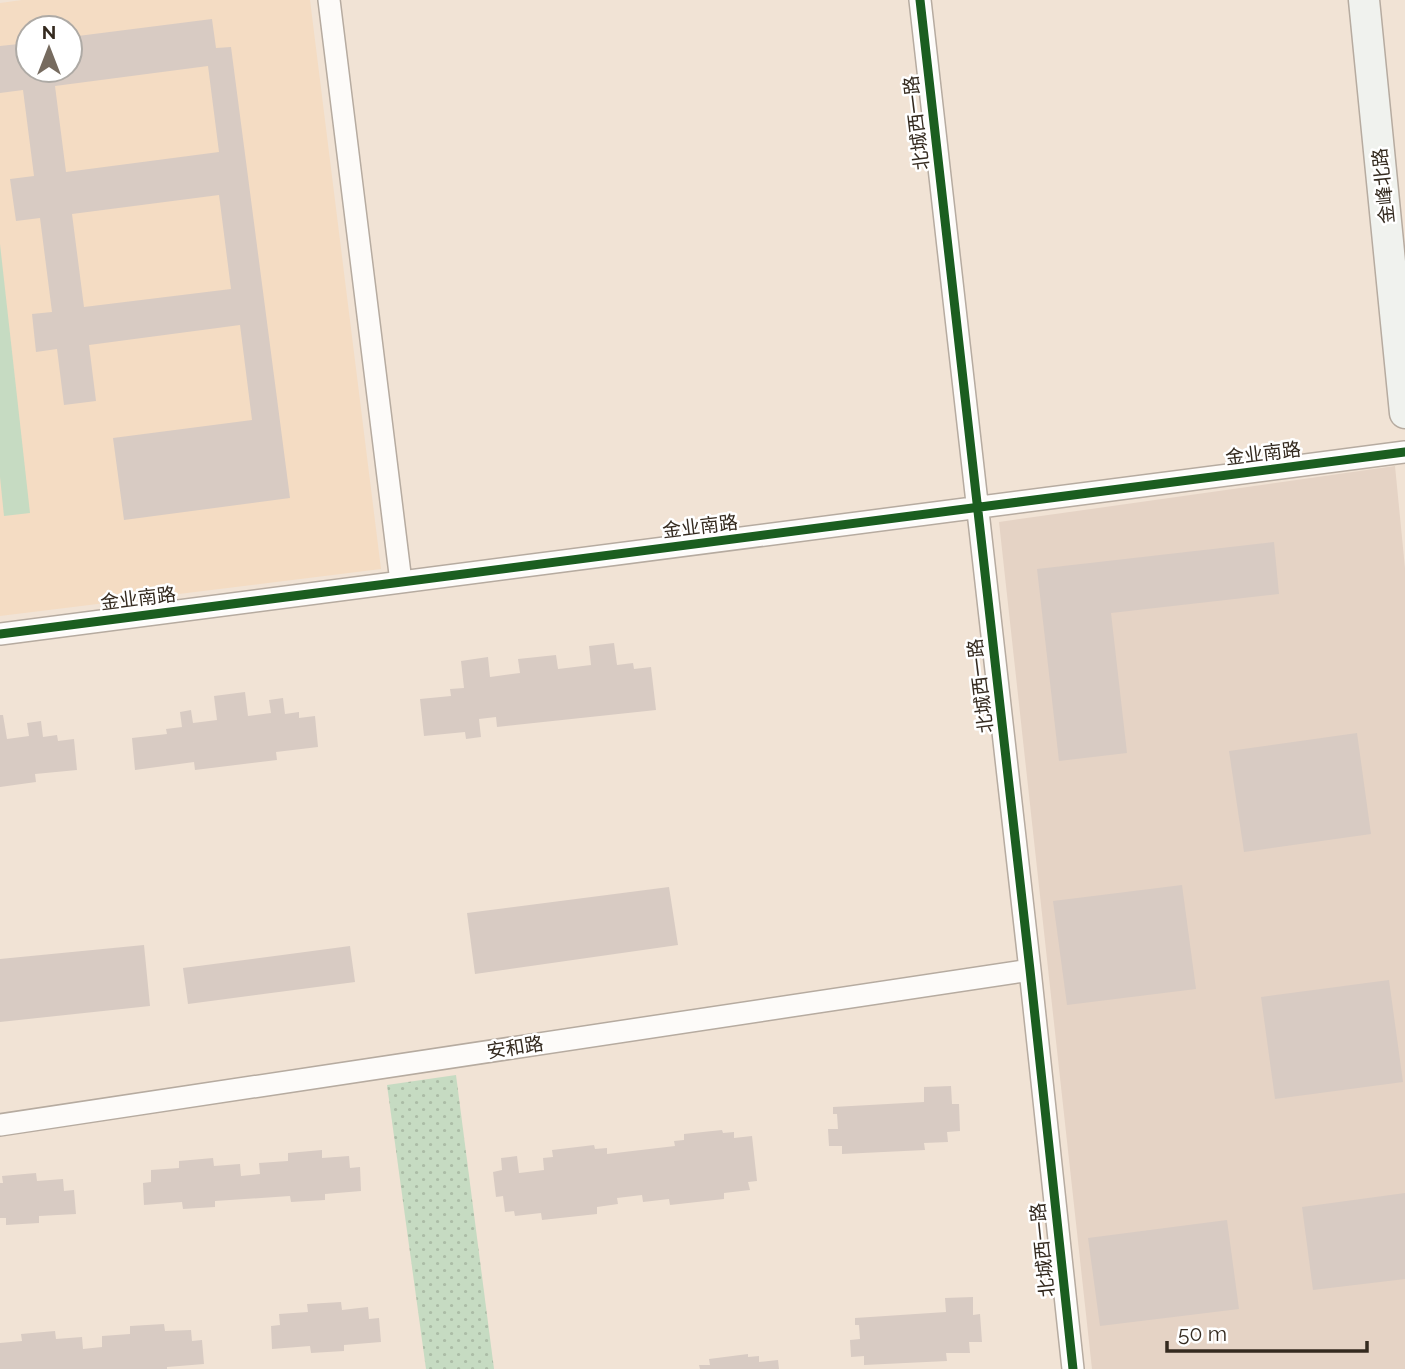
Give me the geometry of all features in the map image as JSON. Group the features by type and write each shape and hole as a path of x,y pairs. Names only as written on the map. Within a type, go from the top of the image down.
{"main road":[{"name":"金峰北路","path":"1364,0 1405,414"}],"street":[{"path":"330,0 401,582"},
{"name":"北城西一路","path":"920,0 1073,1369"},
{"name":"金业南路","path":"0,634 1405,452"},
{"name":"安和路","path":"0,1125 1030,970"}],"shaded area":[{"path":"22,0 310,0 381,569 0,616 0,3"},
{"path":"1395,466 1405,568 1405,1369 1092,1369 999,522"}],"green space":[{"path":"0,244 30,513 4,516 0,477"},
{"path":"456,1075 494,1369 426,1369 387,1085"}],"building":[{"path":"212,19 216,48 231,47 290,498 124,520 113,438 252,420 240,325 89,345 96,401 64,405 57,349 36,352 32,314 52,312 40,218 16,221 10,179 34,176 23,90 0,93 0,46 14,44 14,84 70,84 55,86 66,172 219,152 208,66 84,82 84,35","holes":["219,195 231,289 84,307 72,214"]},
{"path":"1274,542 1279,594 1111,613 1127,753 1059,761 1037,569"},
{"path":"614,643 617,665 633,663 634,669 651,667 656,710 497,727 496,717 479,719 481,737 466,739 465,732 424,736 420,699 451,696 450,689 464,688 461,661 488,657 490,677 520,673 518,659 556,655 558,669 591,665 589,646"},
{"path":"245,692 248,716 271,713 269,700 283,698 285,714 299,712 299,718 315,716 318,747 276,752 277,760 195,770 194,762 135,770 132,738 167,734 166,729 182,727 180,712 191,710 193,723 217,720 214,696"},
{"path":"0,715 3,715 7,739 29,736 27,723 41,721 43,737 57,735 58,741 74,739 77,770 35,774 36,782 0,787"},
{"path":"1357,733 1371,834 1244,852 1229,751"},
{"path":"1182,885 1196,989 1067,1005 1053,901"},
{"path":"669,887 678,945 475,974 467,913"},
{"path":"144,945 150,1006 0,1022 0,959"},
{"path":"350,946 355,982 188,1004 183,968"},
{"path":"1389,980 1403,1082 1275,1099 1261,997"},
{"path":"951,1086 952,1104 959,1104 960,1131 947,1132 948,1142 924,1143 925,1150 842,1154 842,1146 829,1146 828,1129 838,1129 837,1114 833,1114 833,1107 924,1102 924,1087"},
{"path":"722,1130 723,1133 734,1132 734,1138 752,1136 757,1181 748,1182 750,1190 724,1193 724,1199 670,1205 669,1199 643,1202 642,1195 617,1198 618,1204 597,1207 597,1214 542,1220 541,1213 515,1216 514,1211 505,1212 503,1196 496,1197 493,1172 502,1170 501,1158 517,1156 519,1173 544,1170 543,1158 553,1157 552,1150 594,1145 595,1149 607,1148 607,1154 675,1146 674,1141 684,1140 684,1134"},
{"path":"322,1150 322,1158 349,1156 350,1168 360,1167 361,1191 325,1194 325,1200 291,1202 290,1196 215,1201 215,1207 183,1209 182,1202 144,1205 143,1183 151,1182 151,1170 179,1168 179,1161 213,1158 214,1166 240,1164 241,1176 260,1174 259,1163 288,1161 288,1153"},
{"path":"36,1173 37,1181 63,1179 64,1191 74,1190 76,1214 39,1216 39,1223 6,1225 6,1218 0,1218 2,1176"},
{"path":"1405,1193 1405,1279 1313,1290 1302,1207"},
{"path":"1227,1220 1239,1309 1100,1326 1088,1238"},
{"path":"973,1297 973,1315 980,1314 982,1342 969,1342 970,1353 946,1353 947,1361 864,1365 864,1356 851,1357 850,1340 860,1339 859,1325 855,1325 855,1318 946,1312 945,1298"},
{"path":"341,1302 342,1310 368,1307 369,1319 379,1318 381,1342 344,1345 344,1351 311,1353 310,1346 272,1349 271,1326 280,1325 279,1314 308,1312 307,1304"},
{"path":"164,1324 165,1331 191,1330 192,1341 202,1340 204,1364 167,1369 0,1369 0,1343 22,1341 21,1334 55,1331 56,1339 82,1337 83,1349 102,1347 102,1336 130,1334 130,1326"},
{"path":"748,1354 748,1357 759,1356 759,1362 778,1360 779,1369 700,1369 699,1365 710,1365 709,1359"}],"cycle path":[{"path":"920,0 1073,1369"},
{"path":"0,634 1405,452"}]}
